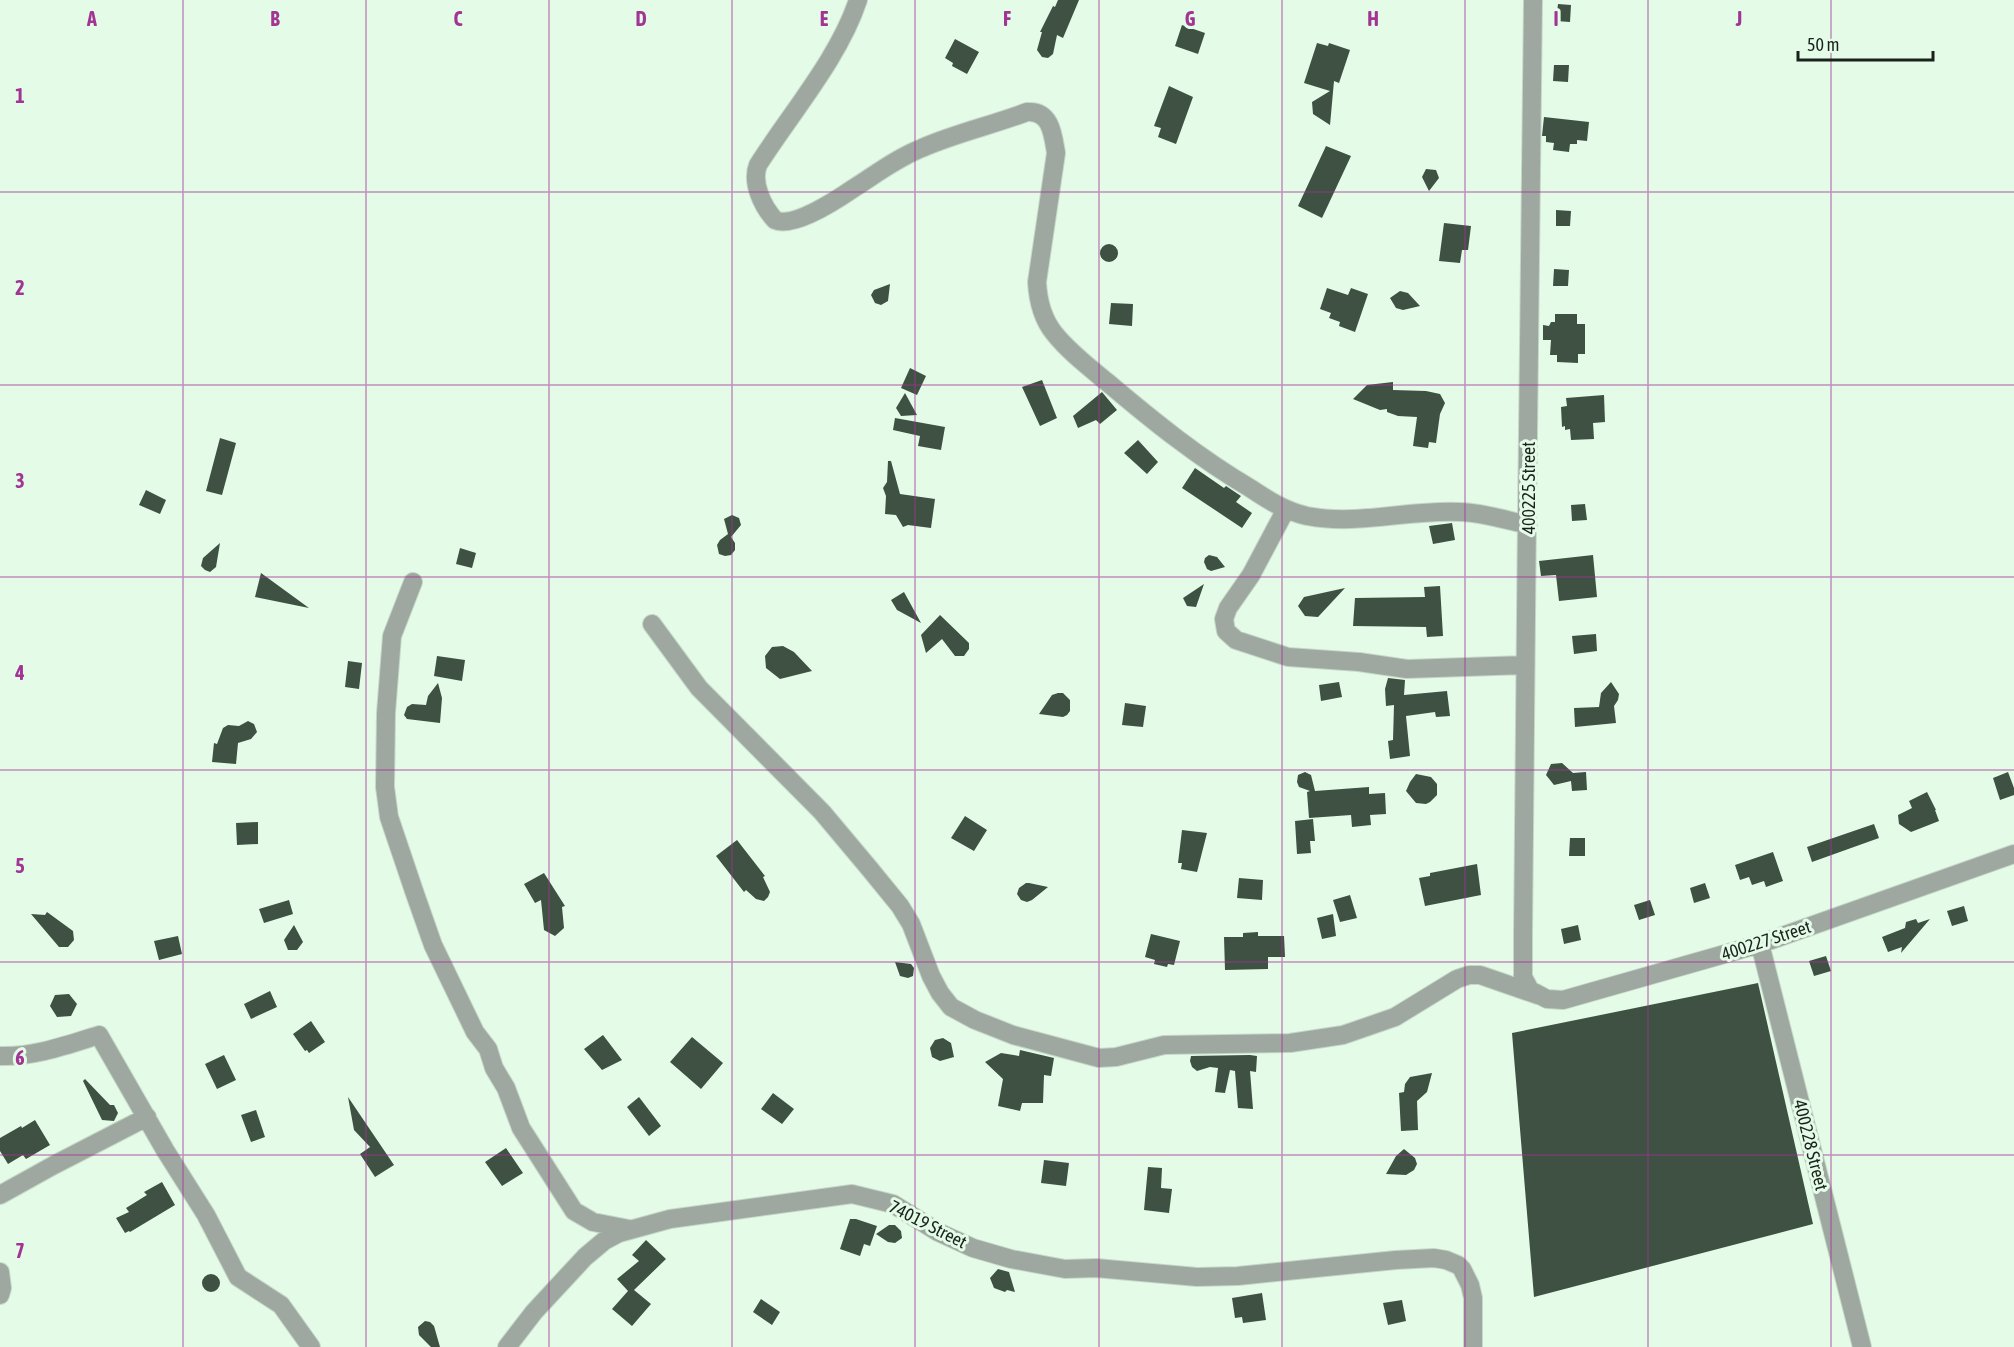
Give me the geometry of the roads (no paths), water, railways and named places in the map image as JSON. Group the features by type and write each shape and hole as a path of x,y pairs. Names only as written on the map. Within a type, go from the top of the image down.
{"street":[{"path":"858,0 841,38 755,171 755,182 771,216 778,222 789,222 838,198 900,158 922,147 1036,111 1045,117 1052,132 1056,153 1037,282 1038,299 1043,315 1054,333 1072,352 1154,422 1221,471 1286,509 1307,516 1347,519 1461,512 1528,525"},
{"name":"400225 Street","path":"1532,0 1523,977 1530,990 1538,995"},
{"path":"1286,509 1251,575 1228,608 1224,619 1226,631 1236,640 1288,657 1359,662 1407,669 1525,665"},
{"path":"413,582 392,636 386,713 385,787 389,817 433,945 475,1032 488,1049 521,1128 574,1211 593,1222 631,1229"},
{"name":"400227 Street","path":"652,624 699,688 822,812 900,906 911,924 931,976 951,1007 975,1020 1013,1035 1099,1058 1116,1057 1164,1045 1290,1043 1342,1035 1395,1017 1457,979 1468,975 1480,975 1547,999 1563,1000 1760,944 2014,854"},
{"name":"400228 Street","path":"1760,944 1862,1347"},
{"path":"0,1056 44,1051 99,1035 206,1215 238,1277 281,1305 311,1347"},
{"path":"0,1195 147,1117"},
{"name":"74019 Street","path":"507,1347 534,1312 585,1257 604,1241 631,1229 670,1219 852,1194 893,1204 938,1232 974,1248 1011,1259 1065,1269 1096,1268 1197,1277 1238,1276 1434,1258 1458,1265 1470,1285 1473,1298 1473,1347"},
{"path":"0,1272 2,1288 0,1295"}]}
